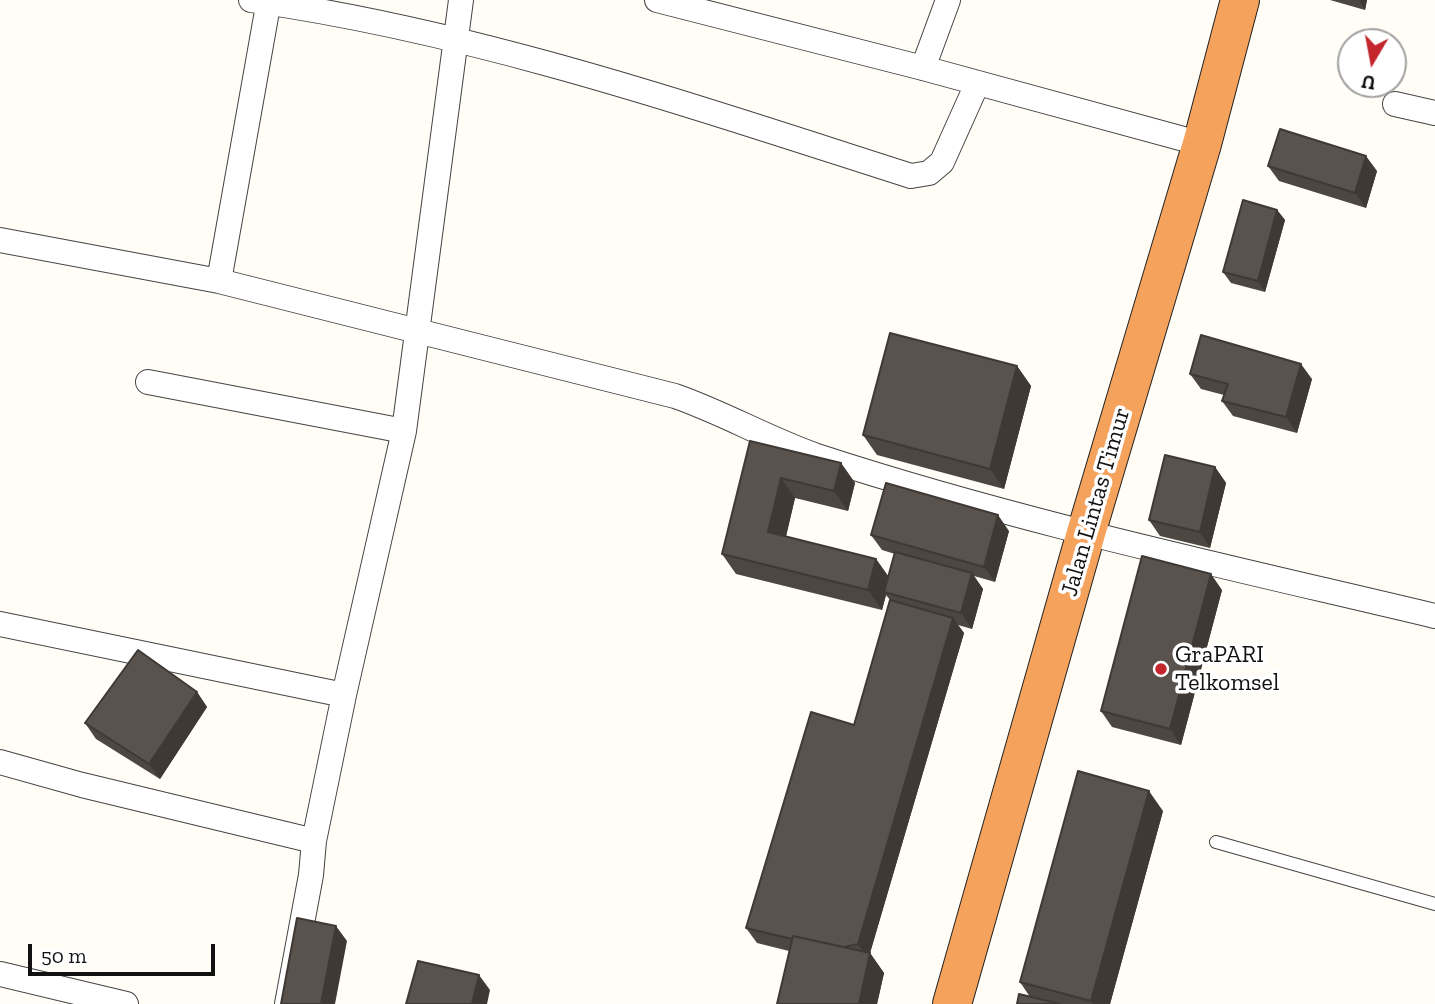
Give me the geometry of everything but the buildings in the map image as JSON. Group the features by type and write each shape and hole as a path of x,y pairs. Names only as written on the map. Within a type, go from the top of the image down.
{"highway":[{"name":"Jalan Lintas Timur","path":"952,1004 1003,833 1086,533 1202,145 1240,0"}],"street":[{"path":"287,1004 311,875 314,841 404,431 435,214 454,40 461,0"},
{"path":"657,0 923,68 1202,145"},
{"path":"923,68 948,0"},
{"path":"219,281 263,1 454,40 657,95 911,176 929,173 942,162 977,84"},
{"path":"1395,104 1435,113"},
{"path":"0,240 219,281 675,397 713,409 774,440 819,456 1086,533 1435,616"},
{"path":"148,382 404,431"},
{"path":"0,624 344,695"},
{"path":"0,762 82,785 314,841"},
{"path":"0,974 126,1004"}],"lane":[{"path":"1216,842 1435,904"}],"place":[{"name":"GraPARI Telkomsel","path":"1161,669"}]}
